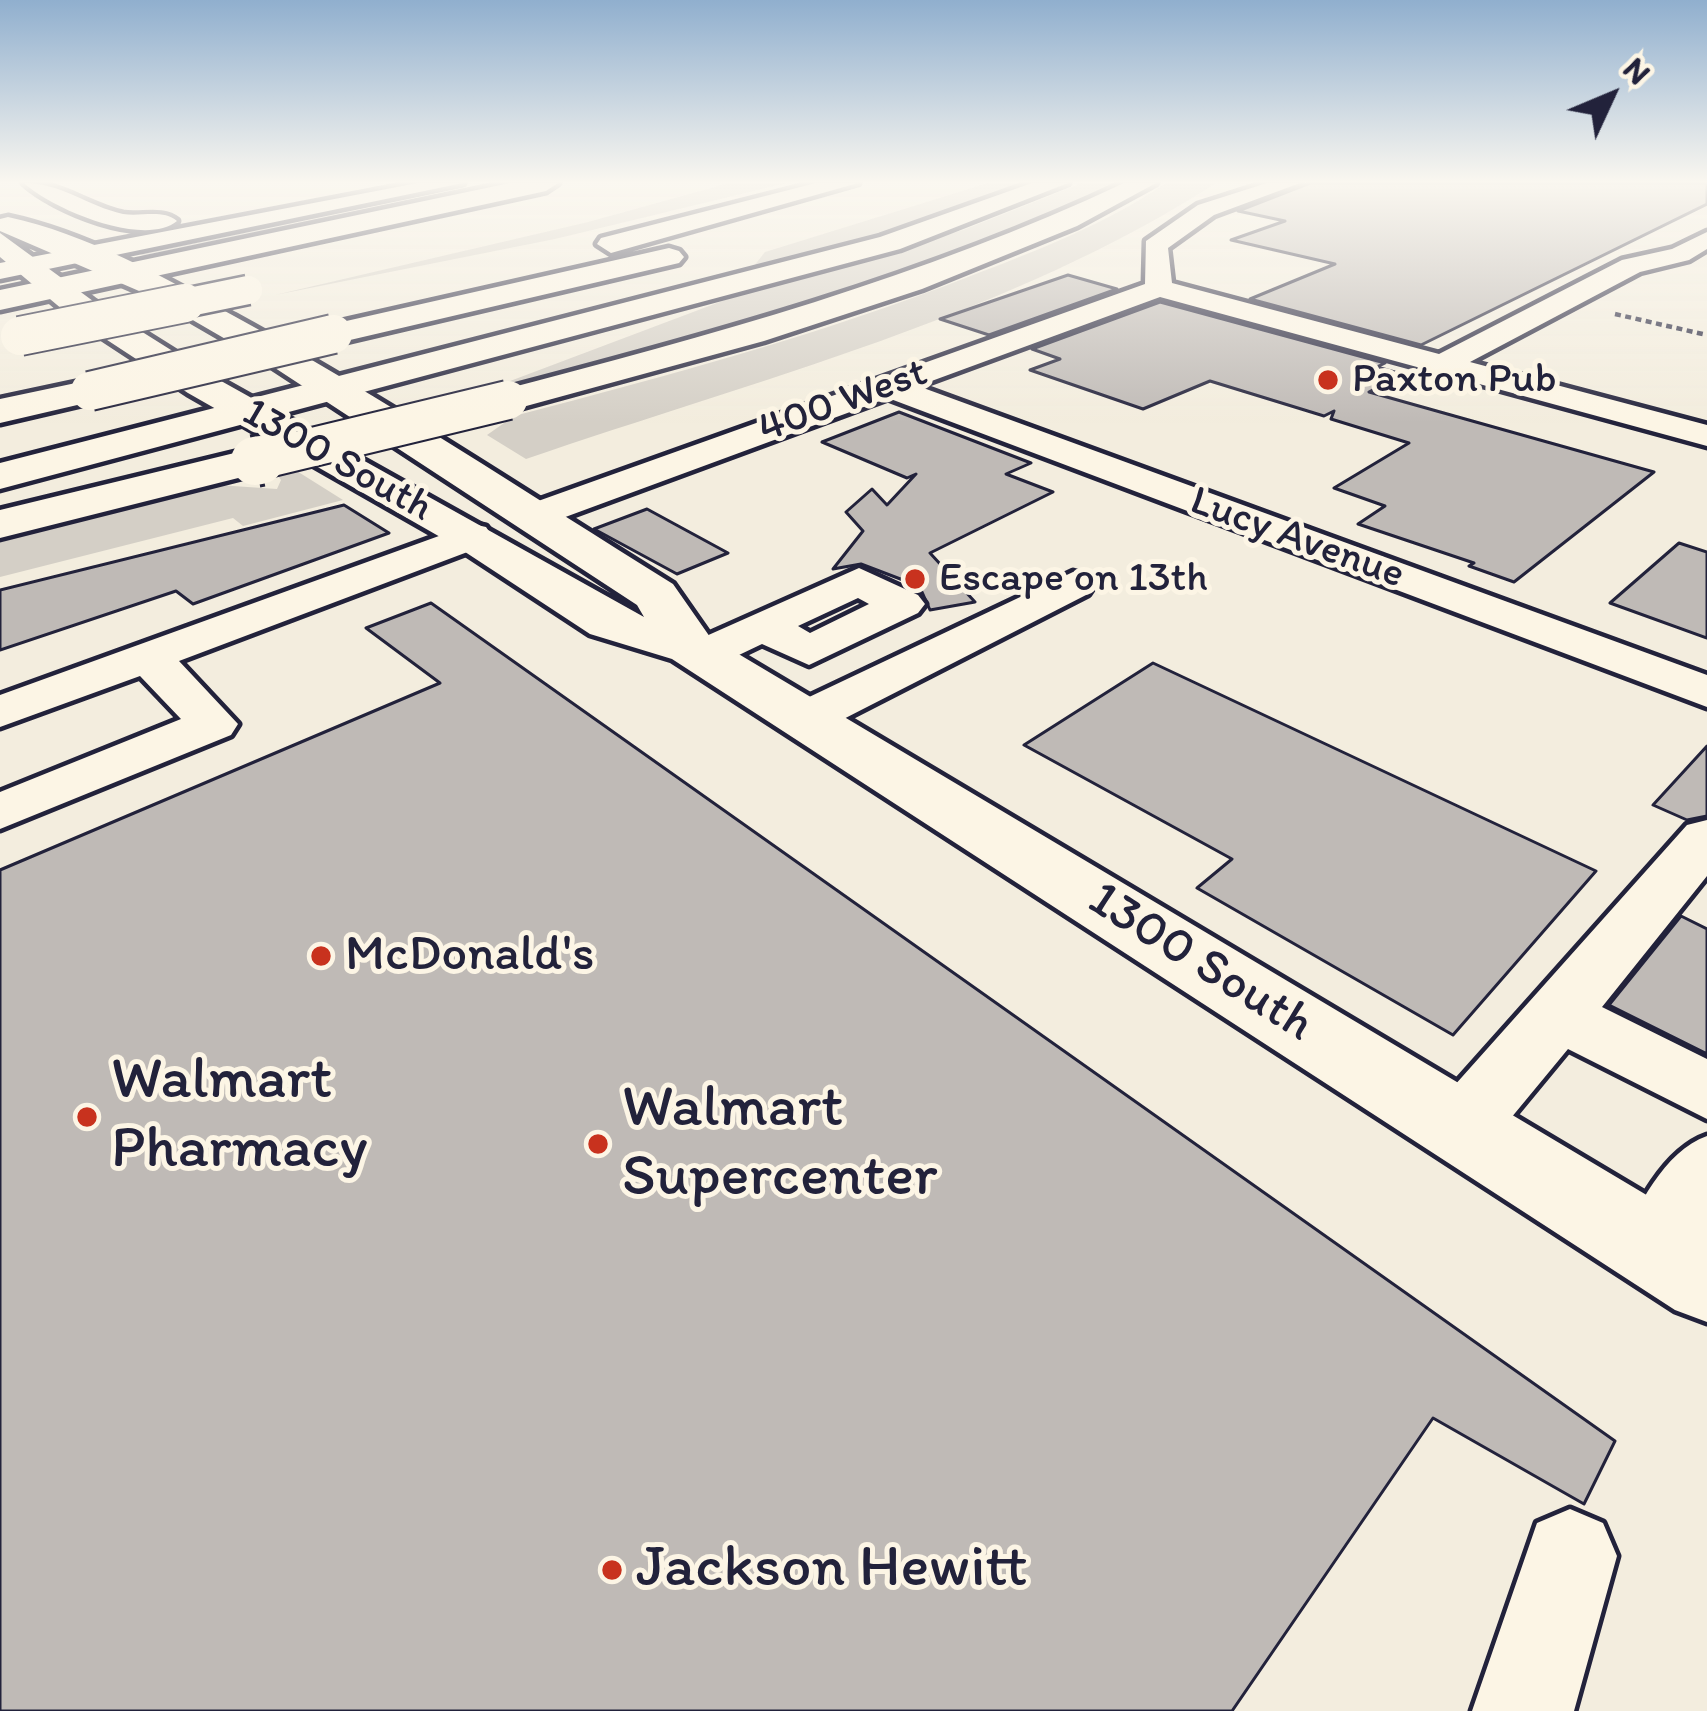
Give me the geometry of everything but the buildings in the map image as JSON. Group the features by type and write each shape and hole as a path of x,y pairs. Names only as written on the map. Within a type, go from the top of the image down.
{"main road":[{"name":"1300 South","path":"104,263 285,358 527,518 655,595 689,640 806,718 1682,1264"},
{"path":"0,300 180,263"},
{"path":"0,378 528,263"},
{"path":"0,411 633,263"},
{"path":"0,476 816,263"},
{"path":"0,524 508,400 778,328 964,263"},
{"name":"1300 South","path":"13,269 56,289 250,412 472,536 608,623 689,640"},
{"path":"10,338 260,287"}],"street":[{"path":"13,269 45,263"},
{"path":"1157,263 1160,288 1707,436"},
{"path":"1442,364 1645,263"},
{"name":"400 West","path":"527,518 1160,288"},
{"name":"Lucy Avenue","path":"887,386 1707,692"},
{"path":"0,712 472,536"},
{"path":"806,718 1073,585"},
{"path":"0,675 180,611"},
{"path":"689,640 764,626"},
{"path":"0,812 213,724 148,657"},
{"path":"1462,1126 1707,838"},
{"path":"1559,1015 1707,1091"},
{"path":"1682,1264 1707,1167"},
{"path":"1523,1711 1570,1556"}],"path":[{"path":"1600,310 1707,335"}],"shaded area":[{"path":"413,263 436,263 275,295"},
{"path":"756,263 781,263 749,272"},
{"path":"843,263 943,263 716,336 465,398 770,283"},
{"path":"1004,263 1071,263 881,341 526,459 487,435 514,416 743,353"},
{"path":"292,468 343,500 243,526 233,518 0,577 0,542 218,485 277,489 281,480 275,472"}],"place":[{"name":"Paxton Pub","path":"1328,380"},
{"name":"Escape on 13th","path":"915,579"},
{"name":"McDonald's","path":"321,956"},
{"name":"Walmart Pharmacy","path":"87,1117"},
{"name":"Walmart Supercenter","path":"598,1144"},
{"name":"Jackson Hewitt","path":"612,1570"}]}
